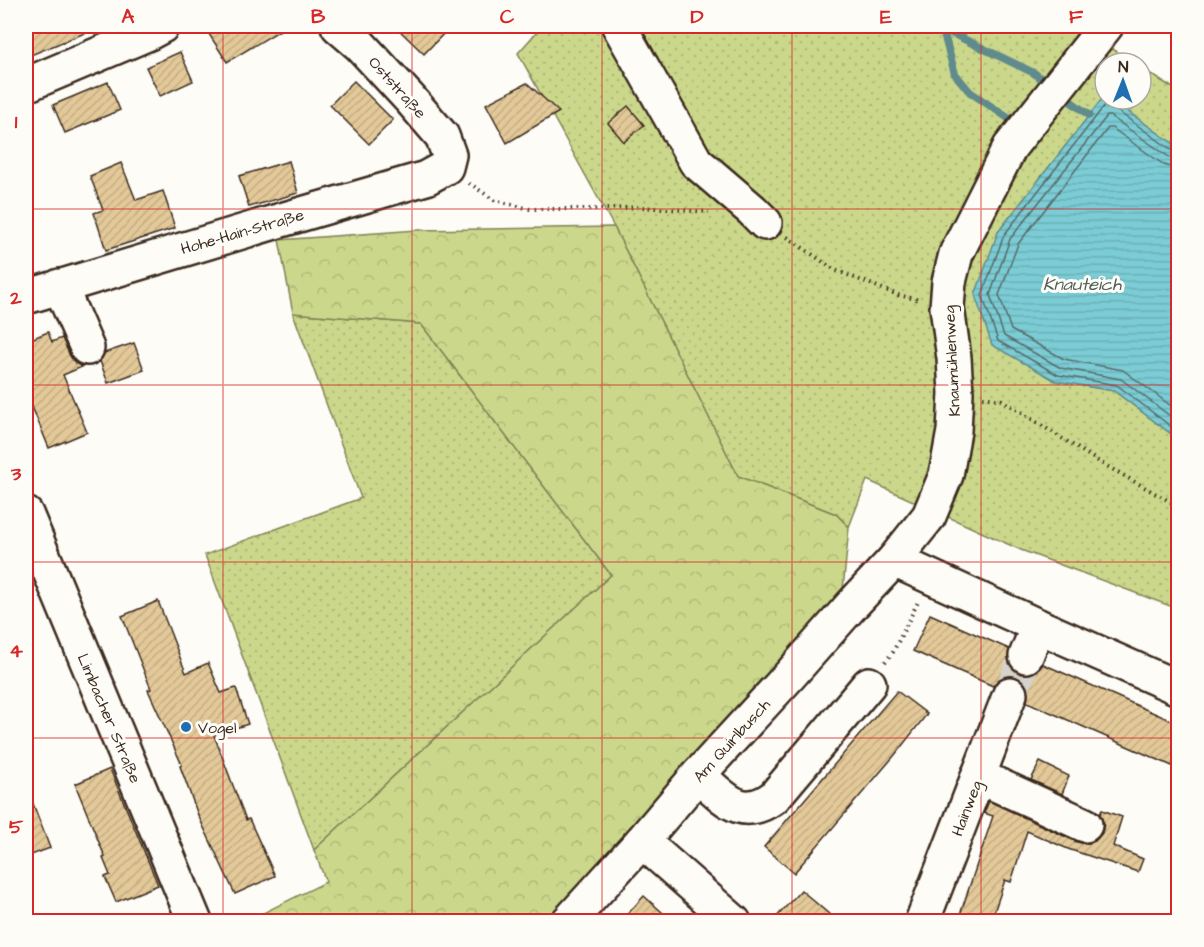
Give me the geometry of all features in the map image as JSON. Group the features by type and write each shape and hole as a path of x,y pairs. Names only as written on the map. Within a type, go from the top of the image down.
{"street":[{"path":"26,85 162,26"},
{"name":"Oststraße","path":"338,26 360,45 442,136 447,161"},
{"path":"619,26 696,162 765,224"},
{"name":"Knaumühlenweg","path":"894,560 929,516 946,475 954,431 956,393 954,358 946,307 956,254 1010,147 1106,26"},
{"name":"Hohe-Hain-Straße","path":"26,297 426,178 447,161"},
{"path":"60,286 87,348"},
{"name":"Limbacher Straße","path":"26,514 195,921"},
{"path":"894,560 1179,688"},
{"name":"Am Quirlbusch","path":"568,921 642,842 698,775 894,560"},
{"path":"1026,656 1038,626"},
{"path":"698,775 733,805 741,808 750,808 768,801 774,797 869,684"},
{"name":"Hainweg","path":"922,921 1010,694"},
{"path":"978,776 1085,825"},
{"path":"642,842 683,862 732,910"}],"path":[{"path":"447,161 494,200 530,209 641,207 715,212"},
{"path":"765,224 799,244 835,270 898,295 946,307"},
{"path":"956,393 1002,400 1096,460 1179,506"},
{"path":"869,684 892,652 930,577"}],"green space":[{"path":"542,26 946,26 1100,30 1116,51 1093,51 1093,111 998,232 1056,381 1114,391 1178,439 1178,609 1021,550 867,480 849,527 836,514 738,476 614,227 518,53"},
{"path":"1153,75 1178,91 1178,147 1127,111 1153,111"},
{"path":"614,227 738,476 836,514 849,527 842,600 553,921 245,922 326,882 314,850 611,575 421,324 293,313 279,240 418,230"},
{"path":"293,313 421,324 611,575 314,850 205,555 361,498"}],"water":[{"name":"Knauteich","path":"1093,110 1127,111 1178,147 1178,439 1114,391 1056,381 992,345 975,295 998,232"}],"building":[{"path":"26,26 102,26 26,57"},
{"path":"223,26 287,26 227,62 209,34"},
{"path":"395,26 451,26 424,54"},
{"path":"180,52 193,81 160,96 146,67"},
{"path":"354,81 393,120 369,144 330,105"},
{"path":"108,82 120,110 65,133 53,105"},
{"path":"527,83 559,112 507,143 486,104"},
{"path":"628,106 644,125 624,142 608,123"},
{"path":"289,161 298,193 249,207 239,176"},
{"path":"121,163 136,200 163,191 175,228 106,250 94,213 103,210 90,176"},
{"path":"48,332 52,342 62,338 70,356 82,367 63,375 87,432 49,448 26,392 26,341"},
{"path":"134,343 144,370 108,383 100,361 104,353"},
{"path":"158,601 186,673 208,663 221,693 236,688 248,724 214,735 246,820 249,819 275,876 235,894 198,815 180,766 182,765 148,690 151,689 122,616"},
{"path":"930,614 1009,649 1008,659 1012,668 1019,673 1029,674 1037,671 1043,664 1179,724 1179,769 1027,702 1028,691 1025,683 1017,677 1007,676 999,679 993,686 913,651"},
{"path":"897,691 927,714 794,873 764,847"},
{"path":"1040,762 1069,776 1062,794 1031,780"},
{"path":"110,769 158,885 116,902 105,877 110,875 103,858 105,857 75,784"},
{"path":"26,788 50,848 26,857"},
{"path":"989,801 1077,842 1086,844 1095,841 1102,833 1104,824 1100,814 1102,810 1122,817 1113,846 1143,859 1138,872 1068,849 1027,831 1011,882 1005,880 991,921 958,921 993,816 984,813"},
{"path":"801,890 837,921 773,921"},
{"path":"644,896 672,921 621,921"}],"waterway":[{"path":"942,27 955,74 970,92 1011,120"},
{"path":"943,29 1034,73 1050,85"},
{"path":"1062,95 1089,115"}],"tunnel":[{"path":"1010,694 1026,656"}],"place":[{"name":"Vogel","path":"186,727"}]}
